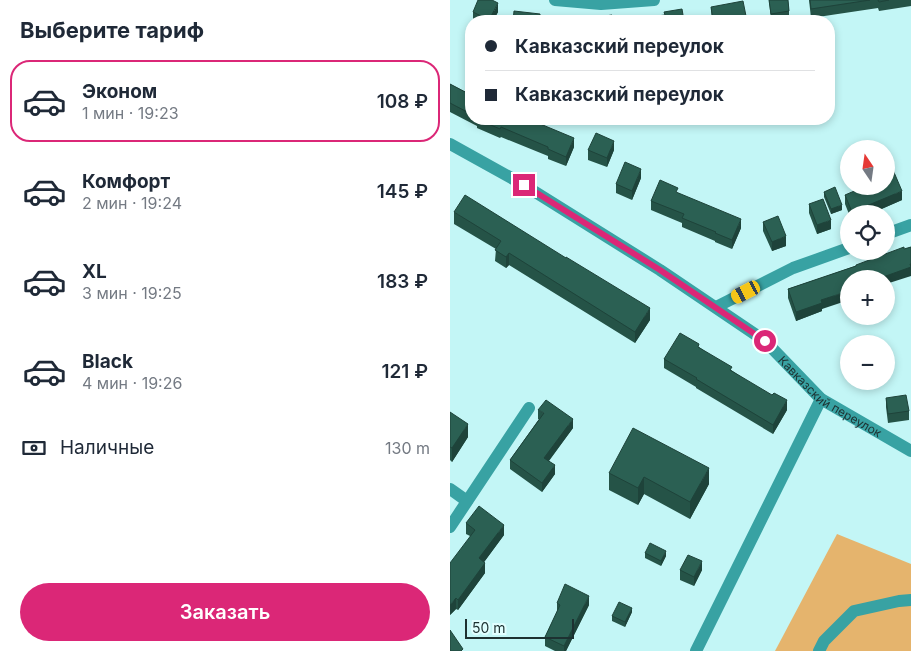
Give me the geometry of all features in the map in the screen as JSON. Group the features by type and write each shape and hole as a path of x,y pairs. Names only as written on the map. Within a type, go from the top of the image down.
{"street":[{"path":"555,0 601,4 654,0"},
{"name":"Кавказский переулок","path":"450,144 524,185 716,307 765,341 821,399 910,450"},
{"path":"895,231 911,225"},
{"path":"716,307 793,268 840,251"},
{"path":"696,651 821,399"},
{"path":"450,527 529,408"},
{"path":"450,489 467,501"},
{"path":"819,651 824,641 854,610 911,600"}],"shaded area":[{"path":"837,534 911,564 911,651 775,651"}],"building":[{"path":"478,0 492,0 498,3 492,15 479,15 473,12"},
{"path":"769,0 788,0 789,11 771,14"},
{"path":"810,0 870,0 811,9"},
{"path":"743,1 746,15 712,15 711,7"},
{"path":"682,9 683,15 665,15 664,12"},
{"path":"514,11 540,14 540,15 514,15"},
{"path":"450,84 465,92 465,111 450,103"},
{"path":"491,125 543,125 574,138 566,157 548,149 548,147 501,127 500,129"},
{"path":"596,133 614,141 607,158 588,150"},
{"path":"625,162 641,169 632,191 616,184"},
{"path":"895,175 902,191 895,194"},
{"path":"660,180 678,188 676,192 741,219 732,240 682,218 684,214 651,201"},
{"path":"835,187 842,205 831,209 824,192"},
{"path":"465,195 650,308 635,332 509,253 506,257 495,250 501,241 454,212"},
{"path":"845,195 892,195 869,205 849,205"},
{"path":"823,199 831,220 817,225 809,204"},
{"path":"778,216 786,236 772,242 763,222"},
{"path":"911,247 911,267 895,273 895,270 844,270 869,260 895,260 895,250"},
{"path":"840,271 840,294 821,300 822,303 796,312 788,289"},
{"path":"680,333 699,344 698,347 732,367 730,370 772,395 774,393 787,400 773,425 664,359"},
{"path":"906,395 909,411 888,414 886,398"},
{"path":"546,400 573,419 544,458 555,465 542,483 510,460 544,413 538,410"},
{"path":"450,412 468,424 452,448 450,447"},
{"path":"633,428 709,468 690,502 644,477 638,488 609,473"},
{"path":"479,506 504,525 479,558 485,563 458,600 456,598 450,605 450,563 475,530 466,523"},
{"path":"650,543 666,551 661,561 645,553"},
{"path":"688,555 702,561 694,577 680,570"},
{"path":"565,584 589,596 564,646 545,637 560,605 557,603"},
{"path":"619,602 632,608 625,622 612,616"},
{"path":"450,630 463,649 461,651 450,651"}],"route":[{"path":"524,185 660,270 765,341"}]}
